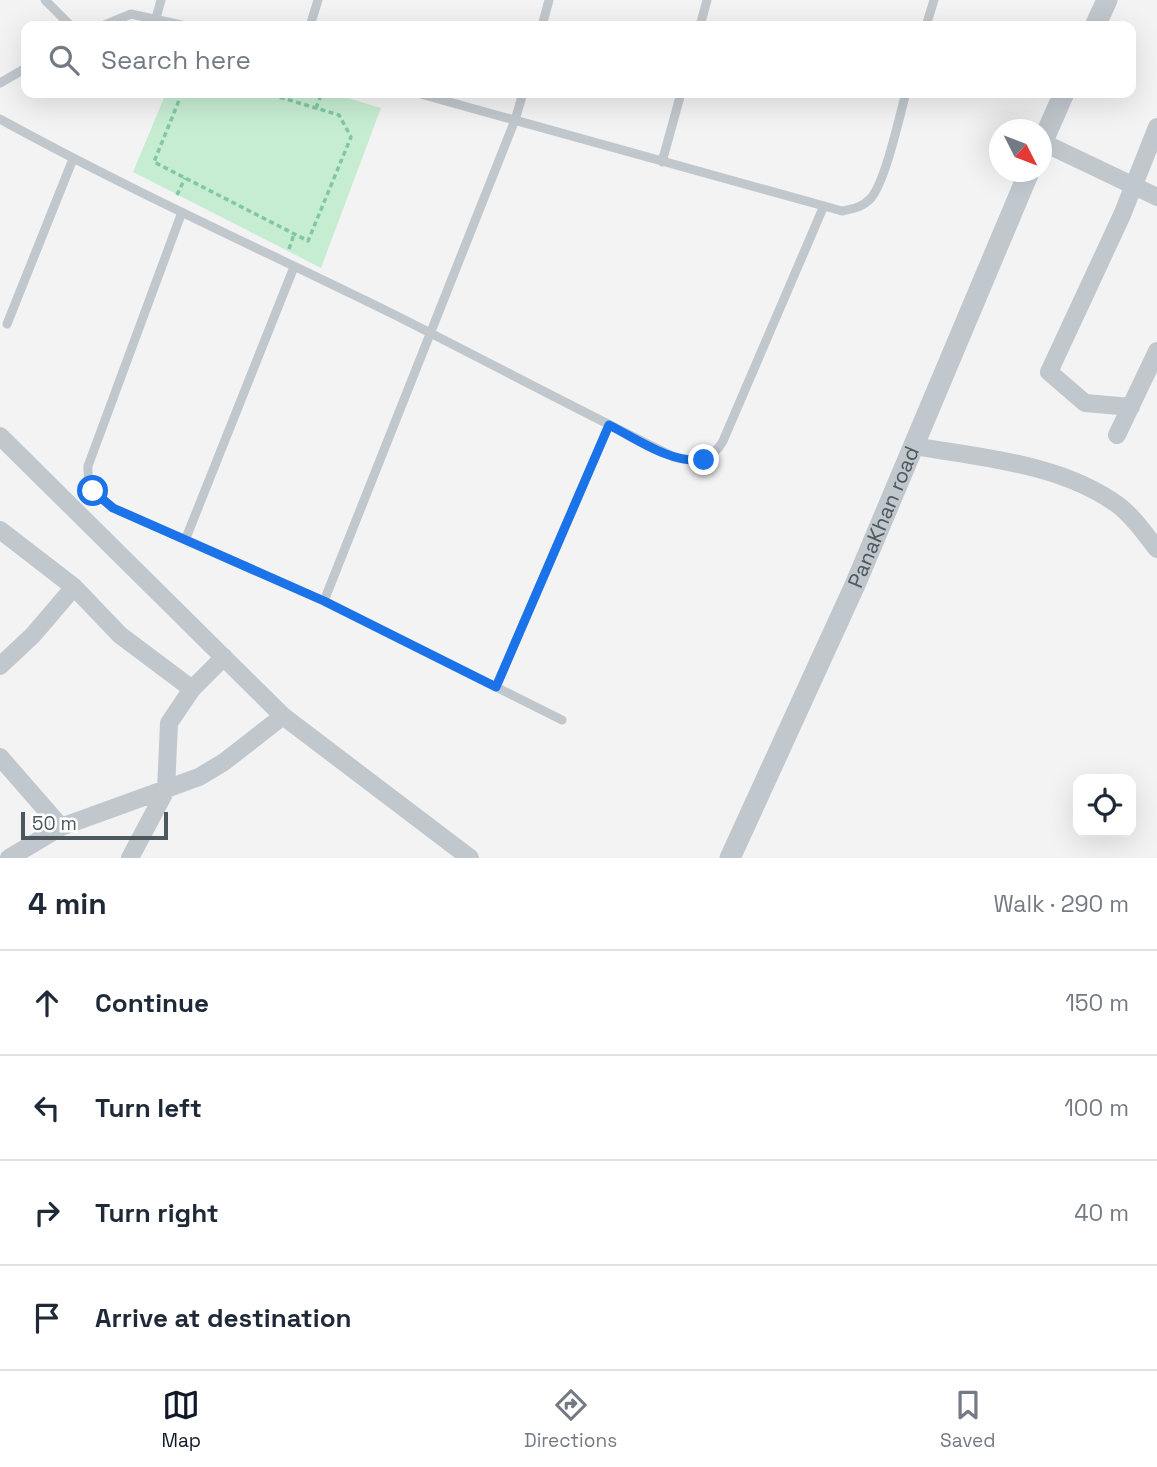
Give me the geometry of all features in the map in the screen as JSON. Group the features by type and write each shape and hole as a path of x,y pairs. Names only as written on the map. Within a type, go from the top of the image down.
{"street":[{"path":"1097,21 1107,0"},
{"path":"1052,120 1062,98"},
{"path":"1131,407 1085,403 1049,372 1157,127"},
{"path":"1052,147 1157,197"},
{"name":"PanaKhan road","path":"730,858 855,585 1025,182"},
{"path":"1117,435 1157,351"},
{"path":"0,436 283,716 470,858"},
{"path":"914,446 1012,463 1073,481 1119,506 1157,549"},
{"path":"0,530 74,587 120,635 192,689"},
{"path":"0,666 33,635 74,587"},
{"path":"130,858 166,790 169,723 192,689 224,657"},
{"path":"9,858 61,827 166,790 224,762 283,716"},
{"path":"0,757 61,827"}],"lane":[{"path":"45,0 66,21"},
{"path":"156,18 161,0"},
{"path":"312,21 318,0"},
{"path":"543,21 549,0"},
{"path":"701,21 707,0"},
{"path":"928,21 934,0"},
{"path":"114,21 131,14 167,21"},
{"path":"0,83 21,71"},
{"path":"435,98 842,212 858,208 872,197 880,180 905,98"},
{"path":"324,601 522,98"},
{"path":"662,162 680,98"},
{"path":"0,119 73,159 431,334 674,457 690,462 704,460 718,451 823,208"},
{"path":"7,324 73,159"},
{"path":"182,212 88,466 88,482 113,508 324,601 562,719"},
{"path":"186,538 294,267"},
{"path":"496,687 609,425"}],"path":[{"path":"180,98 154,162 308,241 351,136 339,115 283,98"},
{"path":"316,108 320,98"}],"green space":[{"path":"164,98 348,98 381,108 321,268 133,172"}],"route":[{"path":"93,491 113,508 324,601 496,687 609,425 674,457 690,462 704,460"}]}
